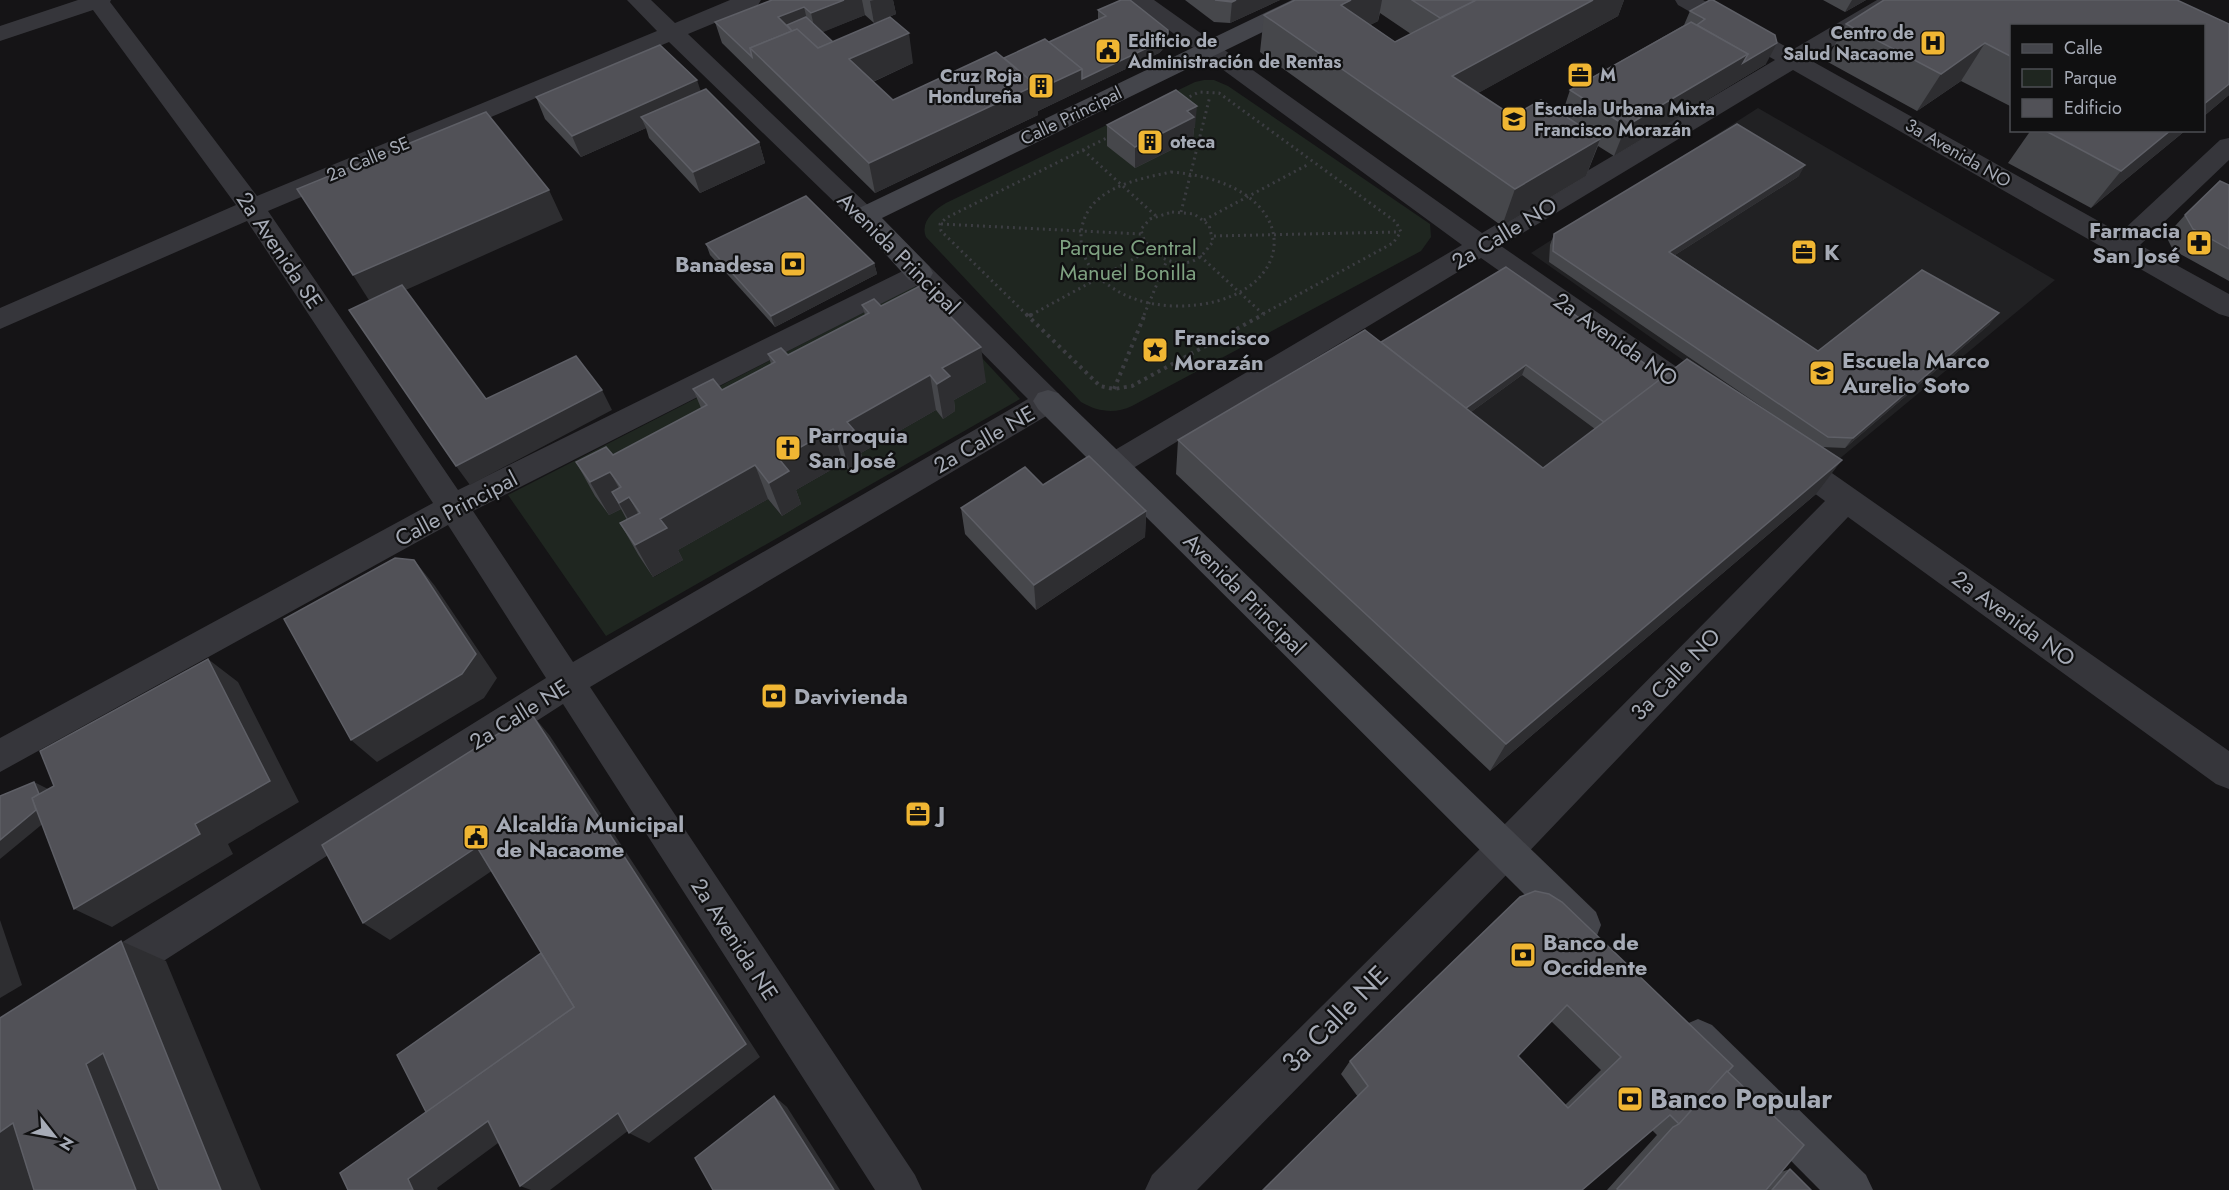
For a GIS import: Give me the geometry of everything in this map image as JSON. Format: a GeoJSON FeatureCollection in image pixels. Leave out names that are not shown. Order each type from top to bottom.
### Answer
{"type":"FeatureCollection","features":[{"type":"Feature","properties":{"kind":"street"},"geometry":{"type":"LineString","coordinates":[[0,34],[98,0]]}},
{"type":"Feature","properties":{"kind":"street","name":"2a Avenida SE"},"geometry":{"type":"LineString","coordinates":[[98,0],[252,208],[453,507]]}},
{"type":"Feature","properties":{"kind":"street","name":"Avenida Principal"},"geometry":{"type":"LineString","coordinates":[[638,0],[864,216],[1048,401],[1606,949]]}},
{"type":"Feature","properties":{"kind":"street","name":"2a Calle SE"},"geometry":{"type":"LineString","coordinates":[[0,319],[252,208],[750,0]]}},
{"type":"Feature","properties":{"kind":"street","name":"2a Avenida NO"},"geometry":{"type":"LineString","coordinates":[[1139,0],[1210,48],[1482,246],[1728,417]]}},
{"type":"Feature","properties":{"kind":"street","name":"Calle Principal"},"geometry":{"type":"LineString","coordinates":[[864,216],[1310,0]]}},
{"type":"Feature","properties":{"kind":"street","name":"3a Avenida NO"},"geometry":{"type":"LineString","coordinates":[[1686,0],[1794,58],[2229,307]]}},
{"type":"Feature","properties":{"kind":"street","name":"2a Calle NO"},"geometry":{"type":"LineString","coordinates":[[1114,465],[1893,0]]}},
{"type":"Feature","properties":{"kind":"street"},"geometry":{"type":"LineString","coordinates":[[2122,247],[2229,146]]}},
{"type":"Feature","properties":{"kind":"street","name":"Calle Principal"},"geometry":{"type":"LineString","coordinates":[[0,756],[453,507],[919,273]]}},
{"type":"Feature","properties":{"kind":"street","name":"2a Calle NE"},"geometry":{"type":"LineString","coordinates":[[80,991],[566,684],[1048,401]]}},
{"type":"Feature","properties":{"kind":"street","name":"2a Avenida NO"},"geometry":{"type":"LineString","coordinates":[[1767,444],[2229,772]]}},
{"type":"Feature","properties":{"kind":"street","name":"3a Calle NO"},"geometry":{"type":"LineString","coordinates":[[1504,849],[1846,499]]}},
{"type":"Feature","properties":{"kind":"street","name":"2a Avenida NE"},"geometry":{"type":"LineString","coordinates":[[453,507],[566,684],[900,1190]]}},
{"type":"Feature","properties":{"kind":"street","name":"3a Calle NE"},"geometry":{"type":"LineString","coordinates":[[1167,1190],[1504,849]]}},
{"type":"Feature","properties":{"kind":"street"},"geometry":{"type":"LineString","coordinates":[[1674,1016],[1851,1190]]}},
{"type":"Feature","properties":{"kind":"path"},"geometry":{"type":"LineString","coordinates":[[1199,92],[1211,92],[1219,93],[1396,222],[1401,232],[1393,243],[1131,386],[1114,389],[1100,386],[941,231],[940,224],[945,218],[1199,92]]}},
{"type":"Feature","properties":{"kind":"path"},"geometry":{"type":"LineString","coordinates":[[1181,212],[1211,92]]}},
{"type":"Feature","properties":{"kind":"path"},"geometry":{"type":"LineString","coordinates":[[1082,150],[1156,216]]}},
{"type":"Feature","properties":{"kind":"path"},"geometry":{"type":"LineString","coordinates":[[1204,220],[1313,162]]}},
{"type":"Feature","properties":{"kind":"path"},"geometry":{"type":"LineString","coordinates":[[1191,173],[1223,181],[1250,196],[1267,215],[1275,234],[1275,250],[1270,262],[1263,274],[1240,293],[1219,302],[1196,306],[1148,304],[1112,290],[1097,279],[1085,265],[1078,249],[1078,232],[1090,205],[1120,183],[1152,174],[1191,173]]}},
{"type":"Feature","properties":{"kind":"path"},"geometry":{"type":"LineString","coordinates":[[1181,212],[1204,220],[1214,236],[1210,247],[1200,256],[1185,261],[1167,260],[1148,250],[1141,234],[1144,226],[1156,216],[1181,212]]}},
{"type":"Feature","properties":{"kind":"path"},"geometry":{"type":"LineString","coordinates":[[940,224],[1141,234]]}},
{"type":"Feature","properties":{"kind":"path"},"geometry":{"type":"LineString","coordinates":[[1214,236],[1401,232]]}},
{"type":"Feature","properties":{"kind":"path"},"geometry":{"type":"LineString","coordinates":[[1029,316],[1148,250]]}},
{"type":"Feature","properties":{"kind":"path"},"geometry":{"type":"LineString","coordinates":[[1200,256],[1263,314]]}},
{"type":"Feature","properties":{"kind":"path"},"geometry":{"type":"LineString","coordinates":[[1114,389],[1167,260]]}},
{"type":"Feature","properties":{"kind":"shaded area","name":"Escuela Marco Aurelio Soto"},"geometry":{"type":"Polygon","coordinates":[[[1758,108],[2055,280],[1832,465],[1531,253],[1758,108]]]}},
{"type":"Feature","properties":{"kind":"shaded area"},"geometry":{"type":"Polygon","coordinates":[[[1502,278],[1668,395],[1528,501],[1357,366],[1502,278]]]}},
{"type":"Feature","properties":{"kind":"green space","name":"Parque Central Manuel Bonilla"},"geometry":{"type":"Polygon","coordinates":[[[1214,80],[1228,86],[1430,224],[1431,237],[1421,251],[1132,406],[1113,411],[1094,408],[1081,402],[926,237],[926,222],[932,213],[946,203],[1195,82],[1214,80]]]}},
{"type":"Feature","properties":{"kind":"green space"},"geometry":{"type":"Polygon","coordinates":[[[915,286],[1020,399],[606,636],[508,495],[915,286]],[[985,382],[628,505],[639,556],[654,577],[683,560],[676,551],[768,499],[782,516],[791,493],[843,463],[850,472],[856,456],[936,410],[944,418],[955,411],[948,403],[985,382]]]}},
{"type":"Feature","properties":{"kind":"building"},"geometry":{"type":"Polygon","coordinates":[[[772,0],[844,0],[811,13],[804,7],[778,17],[792,31],[750,48],[752,57],[715,22],[772,0]]]}},
{"type":"Feature","properties":{"kind":"building","name":"Edificio de Administración de Rentas"},"geometry":{"type":"Polygon","coordinates":[[[1121,0],[1130,0],[1168,30],[1168,34],[1160,42],[1082,79],[1082,69],[1049,42],[1106,16],[1098,10],[1121,0]]]}},
{"type":"Feature","properties":{"kind":"building"},"geometry":{"type":"Polygon","coordinates":[[[1295,0],[1351,0],[1341,5],[1395,42],[1476,0],[1593,0],[1452,76],[1513,116],[1541,100],[1600,139],[1515,189],[1264,15],[1295,0]]]}},
{"type":"Feature","properties":{"kind":"building"},"geometry":{"type":"Polygon","coordinates":[[[1412,0],[1476,0],[1440,18],[1412,0]]]}},
{"type":"Feature","properties":{"kind":"building"},"geometry":{"type":"Polygon","coordinates":[[[1710,0],[1775,35],[1777,43],[1743,63],[1748,54],[1697,25],[1705,19],[1690,11],[1710,0]]]}},
{"type":"Feature","properties":{"kind":"building"},"geometry":{"type":"Polygon","coordinates":[[[1884,0],[2177,0],[2229,24],[2229,84],[2205,103],[2205,24],[2010,24],[2010,56],[1985,43],[1941,74],[1846,24],[1884,0]]]}},
{"type":"Feature","properties":{"kind":"building"},"geometry":{"type":"Polygon","coordinates":[[[806,17],[833,42],[818,48],[797,29],[792,31],[787,25],[806,17]]]}},
{"type":"Feature","properties":{"kind":"building"},"geometry":{"type":"Polygon","coordinates":[[[890,17],[909,33],[849,59],[893,100],[996,52],[1036,85],[869,163],[750,48],[797,29],[818,48],[890,17]]]}},
{"type":"Feature","properties":{"kind":"building"},"geometry":{"type":"Polygon","coordinates":[[[1691,22],[1748,54],[1626,126],[1570,90],[1691,22]]]}},
{"type":"Feature","properties":{"kind":"building"},"geometry":{"type":"Polygon","coordinates":[[[1045,39],[1082,69],[1037,90],[1036,85],[1004,58],[1045,39]]]}},
{"type":"Feature","properties":{"kind":"building"},"geometry":{"type":"Polygon","coordinates":[[[660,45],[697,80],[572,136],[536,97],[660,45]]]}},
{"type":"Feature","properties":{"kind":"building"},"geometry":{"type":"Polygon","coordinates":[[[706,89],[759,142],[693,172],[641,117],[706,89]]]}},
{"type":"Feature","properties":{"kind":"building"},"geometry":{"type":"Polygon","coordinates":[[[1176,90],[1197,106],[1187,111],[1194,117],[1135,147],[1107,125],[1176,90]]]}},
{"type":"Feature","properties":{"kind":"building"},"geometry":{"type":"Polygon","coordinates":[[[486,112],[549,190],[353,275],[297,189],[486,112]]]}},
{"type":"Feature","properties":{"kind":"building"},"geometry":{"type":"Polygon","coordinates":[[[1737,124],[1805,165],[1669,252],[1818,351],[1922,270],[1999,313],[1853,438],[1828,437],[1553,251],[1554,234],[1737,124]]]}},
{"type":"Feature","properties":{"kind":"building"},"geometry":{"type":"Polygon","coordinates":[[[2048,132],[2169,132],[2121,171],[2048,132]]]}},
{"type":"Feature","properties":{"kind":"building"},"geometry":{"type":"Polygon","coordinates":[[[2220,181],[2229,185],[2229,249],[2193,229],[2185,215],[2220,181]]]}},
{"type":"Feature","properties":{"kind":"building","name":"Banadesa"},"geometry":{"type":"Polygon","coordinates":[[[806,196],[874,263],[771,316],[706,244],[806,196]]]}},
{"type":"Feature","properties":{"kind":"building"},"geometry":{"type":"Polygon","coordinates":[[[1506,267],[1664,377],[1604,422],[1526,365],[1466,408],[1381,342],[1506,267]]]}},
{"type":"Feature","properties":{"kind":"building"},"geometry":{"type":"Polygon","coordinates":[[[402,285],[486,399],[576,356],[602,390],[456,466],[349,310],[402,285]]]}},
{"type":"Feature","properties":{"kind":"building"},"geometry":{"type":"Polygon","coordinates":[[[920,286],[981,347],[942,368],[950,376],[937,384],[930,375],[847,422],[854,430],[840,438],[833,429],[779,459],[789,471],[769,483],[755,465],[660,519],[667,528],[635,545],[620,523],[640,513],[629,497],[619,503],[612,492],[621,487],[610,472],[590,482],[576,462],[606,447],[613,455],[707,405],[693,389],[713,379],[722,390],[775,362],[768,354],[781,348],[788,355],[869,313],[862,305],[874,299],[881,306],[920,286]]]}},
{"type":"Feature","properties":{"kind":"building"},"geometry":{"type":"Polygon","coordinates":[[[1365,330],[1543,468],[1687,359],[1842,460],[1506,744],[1178,440],[1365,330]]]}},
{"type":"Feature","properties":{"kind":"building"},"geometry":{"type":"Polygon","coordinates":[[[1089,456],[1146,511],[1034,585],[961,508],[1025,467],[1043,485],[1089,456]]]}},
{"type":"Feature","properties":{"kind":"building"},"geometry":{"type":"Polygon","coordinates":[[[395,558],[414,560],[476,654],[462,674],[351,740],[284,619],[395,558]]]}},
{"type":"Feature","properties":{"kind":"building"},"geometry":{"type":"Polygon","coordinates":[[[208,659],[270,781],[195,824],[200,834],[74,909],[32,798],[54,786],[40,751],[208,659]]]}},
{"type":"Feature","properties":{"kind":"building"},"geometry":{"type":"Polygon","coordinates":[[[531,713],[746,1044],[629,1133],[618,1113],[520,1186],[488,1121],[408,1179],[413,1190],[348,1190],[340,1173],[574,1007],[477,847],[363,923],[322,845],[531,713]]]}},
{"type":"Feature","properties":{"kind":"building"},"geometry":{"type":"Polygon","coordinates":[[[34,782],[39,794],[32,798],[36,810],[0,840],[0,796],[34,782]]]}},
{"type":"Feature","properties":{"kind":"building"},"geometry":{"type":"Polygon","coordinates":[[[1535,891],[1549,894],[1562,902],[1733,1066],[1679,1124],[1670,1115],[1582,1190],[1263,1190],[1368,1086],[1350,1061],[1520,897],[1535,891]],[[1567,1005],[1518,1056],[1568,1108],[1621,1057],[1567,1005]]]}},
{"type":"Feature","properties":{"kind":"building"},"geometry":{"type":"Polygon","coordinates":[[[121,941],[221,1190],[159,1190],[103,1053],[86,1064],[136,1190],[34,1190],[13,1123],[0,1132],[0,1018],[121,941]]]}},
{"type":"Feature","properties":{"kind":"building"},"geometry":{"type":"Polygon","coordinates":[[[541,953],[574,1007],[426,1112],[397,1055],[541,953]]]}},
{"type":"Feature","properties":{"kind":"building"},"geometry":{"type":"Polygon","coordinates":[[[1727,1071],[1804,1145],[1766,1190],[1618,1190],[1673,1127],[1679,1124],[1727,1071]]]}},
{"type":"Feature","properties":{"kind":"building"},"geometry":{"type":"Polygon","coordinates":[[[774,1096],[834,1190],[713,1190],[695,1158],[774,1096]]]}},
{"type":"Feature","properties":{"kind":"building"},"geometry":{"type":"Polygon","coordinates":[[[1790,1169],[1811,1190],[1772,1190],[1790,1169]]]}},
{"type":"Feature","properties":{"kind":"place","name":"Centro de Salud Nacaome"},"geometry":{"type":"Point","coordinates":[1933,43]}},
{"type":"Feature","properties":{"kind":"place","name":"Edificio de Administración de Rentas"},"geometry":{"type":"Point","coordinates":[1108,51]}},
{"type":"Feature","properties":{"kind":"place","name":"M"},"geometry":{"type":"Point","coordinates":[1580,75]}},
{"type":"Feature","properties":{"kind":"place","name":"Cruz Roja Hondureña"},"geometry":{"type":"Point","coordinates":[1041,86]}},
{"type":"Feature","properties":{"kind":"place","name":"Escuela Urbana Mixta Francisco Morazán"},"geometry":{"type":"Point","coordinates":[1514,119]}},
{"type":"Feature","properties":{"kind":"place","name":"oteca"},"geometry":{"type":"Point","coordinates":[1150,142]}},
{"type":"Feature","properties":{"kind":"place","name":"Farmacia San José"},"geometry":{"type":"Point","coordinates":[2199,243]}},
{"type":"Feature","properties":{"kind":"place","name":"K"},"geometry":{"type":"Point","coordinates":[1804,252]}},
{"type":"Feature","properties":{"kind":"place","name":"Banadesa"},"geometry":{"type":"Point","coordinates":[793,264]}},
{"type":"Feature","properties":{"kind":"place","name":"Francisco Morazán"},"geometry":{"type":"Point","coordinates":[1155,350]}},
{"type":"Feature","properties":{"kind":"place","name":"Escuela Marco Aurelio Soto"},"geometry":{"type":"Point","coordinates":[1822,373]}},
{"type":"Feature","properties":{"kind":"place","name":"Parroquia San José"},"geometry":{"type":"Point","coordinates":[788,448]}},
{"type":"Feature","properties":{"kind":"place","name":"Davivienda"},"geometry":{"type":"Point","coordinates":[774,696]}},
{"type":"Feature","properties":{"kind":"place","name":"J"},"geometry":{"type":"Point","coordinates":[918,814]}},
{"type":"Feature","properties":{"kind":"place","name":"Alcaldía Municipal de Nacaome"},"geometry":{"type":"Point","coordinates":[476,837]}},
{"type":"Feature","properties":{"kind":"place","name":"Banco de Occidente"},"geometry":{"type":"Point","coordinates":[1523,955]}},
{"type":"Feature","properties":{"kind":"place","name":"Banco Popular"},"geometry":{"type":"Point","coordinates":[1630,1099]}}]}
